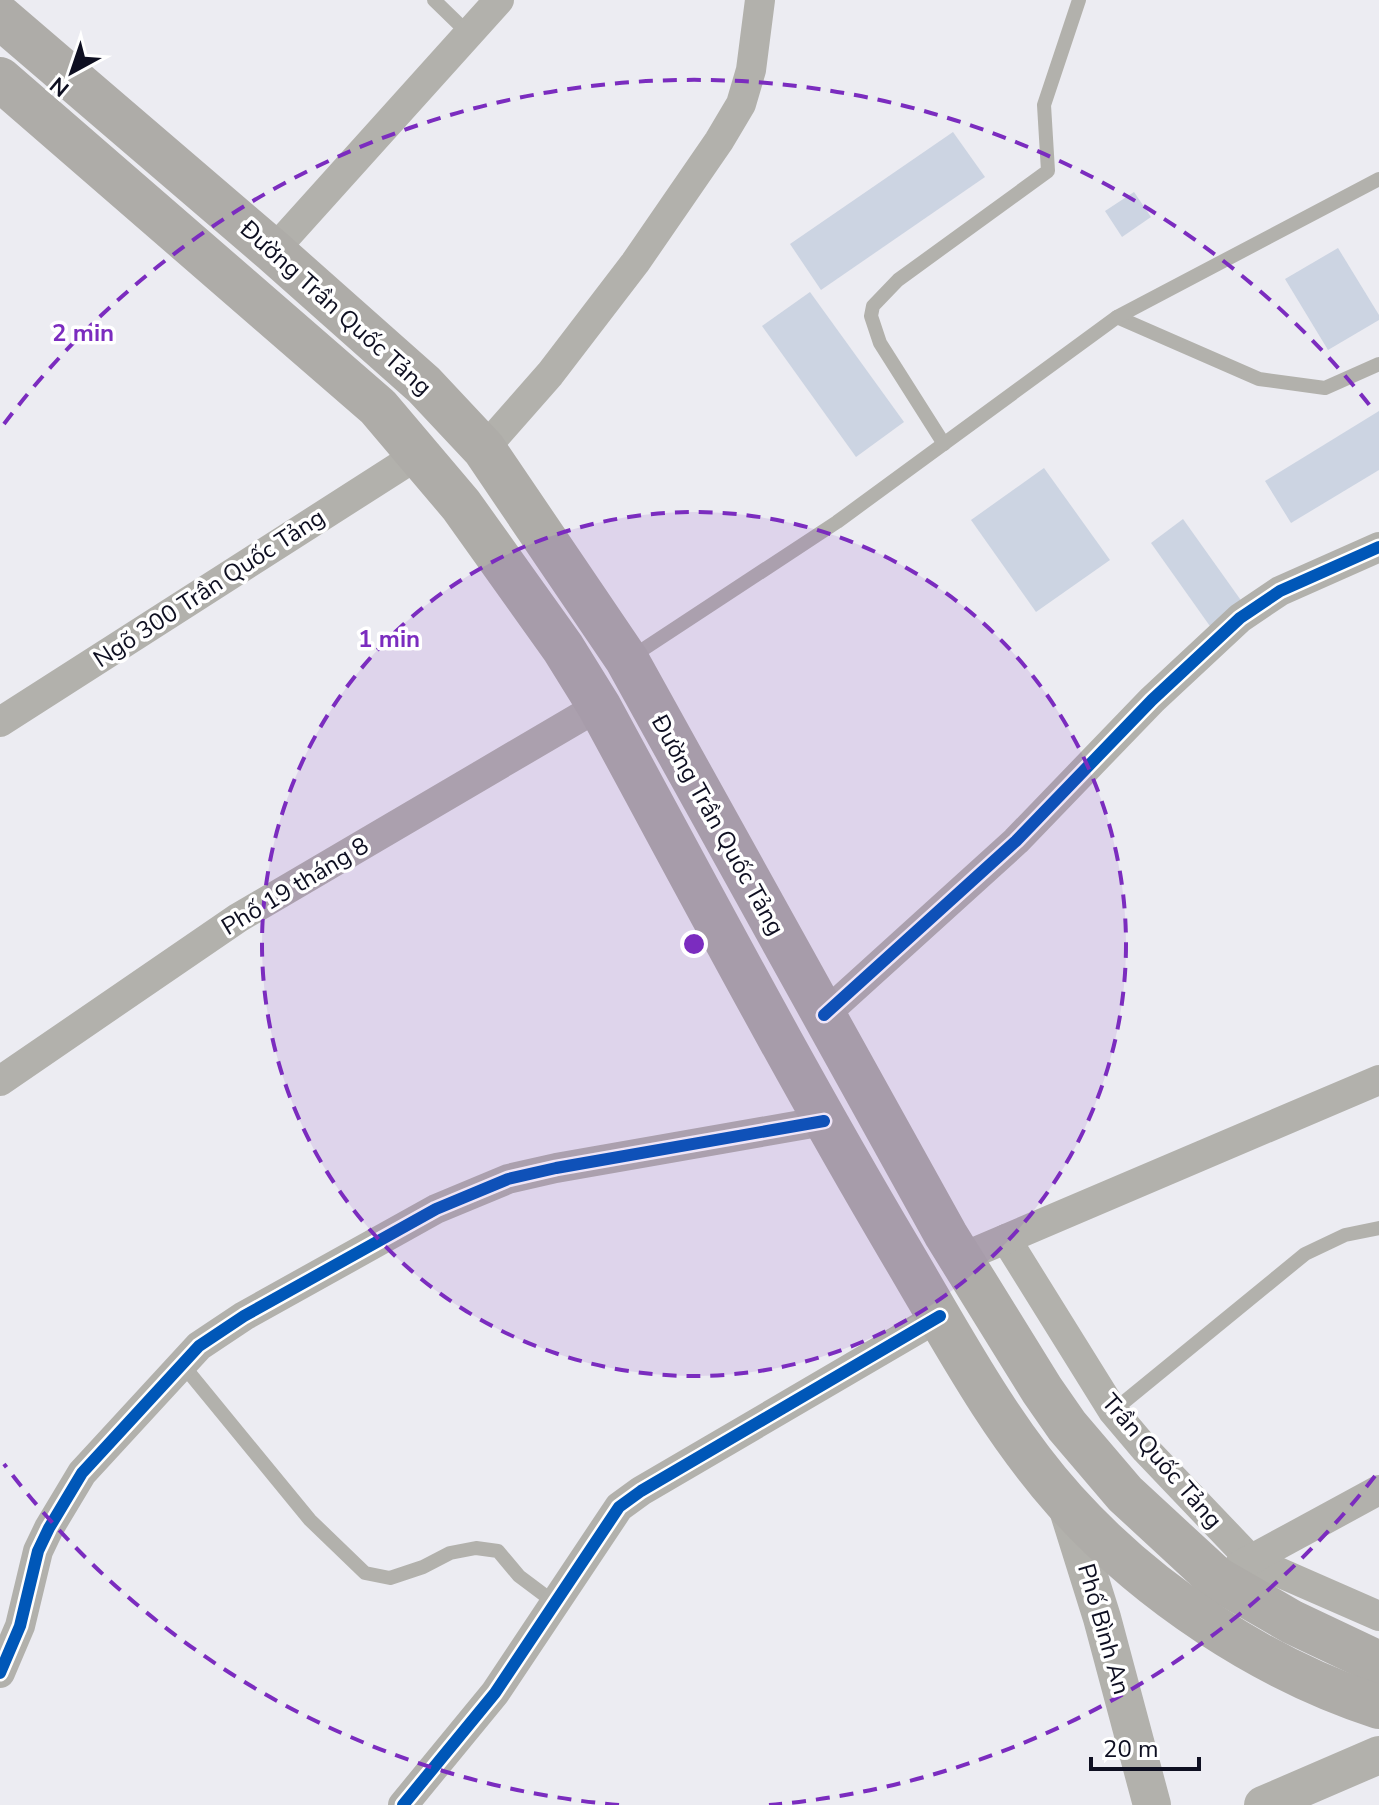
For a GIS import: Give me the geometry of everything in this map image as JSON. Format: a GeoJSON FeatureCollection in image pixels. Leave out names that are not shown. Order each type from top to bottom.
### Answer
{"type":"FeatureCollection","features":[{"type":"Feature","properties":{"kind":"highway","name":"Đường Trần Quốc Tảng"},"geometry":{"type":"LineString","coordinates":[[0,17],[424,385],[484,449],[627,660],[961,1258],[1067,1426],[1125,1494],[1219,1582],[1292,1622],[1379,1663]]}},
{"type":"Feature","properties":{"kind":"highway","name":"Đường Trần Quốc Tảng"},"geometry":{"type":"LineString","coordinates":[[0,79],[378,407],[461,505],[563,648],[599,706],[824,1121],[993,1408],[1065,1500],[1131,1566],[1219,1582],[1268,1661],[1379,1707]]}},
{"type":"Feature","properties":{"kind":"street"},"geometry":{"type":"LineString","coordinates":[[273,251],[499,0]]}},
{"type":"Feature","properties":{"kind":"street"},"geometry":{"type":"LineString","coordinates":[[484,449],[550,374],[635,263],[719,141],[741,104],[748,82],[758,36],[760,0]]}},
{"type":"Feature","properties":{"kind":"street","name":"Ngõ 300 Trần Quốc Tảng"},"geometry":{"type":"LineString","coordinates":[[0,722],[419,454]]}},
{"type":"Feature","properties":{"kind":"street"},"geometry":{"type":"LineString","coordinates":[[824,1015],[1016,841],[1152,700],[1240,618],[1280,591],[1379,547]]}},
{"type":"Feature","properties":{"kind":"street","name":"Phố 19 tháng 8"},"geometry":{"type":"LineString","coordinates":[[0,1081],[238,918],[599,706]]}},
{"type":"Feature","properties":{"kind":"street"},"geometry":{"type":"LineString","coordinates":[[961,1258],[1379,1080]]}},
{"type":"Feature","properties":{"kind":"street"},"geometry":{"type":"LineString","coordinates":[[0,1673],[20,1626],[38,1551],[82,1473],[199,1346],[288,1289],[436,1209],[508,1179],[824,1121]]}},
{"type":"Feature","properties":{"kind":"street","name":"Trần Quốc Tảng"},"geometry":{"type":"LineString","coordinates":[[1006,1239],[1113,1411],[1146,1450],[1219,1582],[1379,1616]]}},
{"type":"Feature","properties":{"kind":"street"},"geometry":{"type":"LineString","coordinates":[[403,1805],[495,1693],[619,1507],[641,1491],[940,1316]]}},
{"type":"Feature","properties":{"kind":"street"},"geometry":{"type":"LineString","coordinates":[[1219,1582],[1379,1490]]}},
{"type":"Feature","properties":{"kind":"street","name":"Phố Bình An"},"geometry":{"type":"LineString","coordinates":[[1065,1500],[1102,1618],[1152,1805]]}},
{"type":"Feature","properties":{"kind":"street"},"geometry":{"type":"LineString","coordinates":[[1263,1805],[1379,1755]]}},
{"type":"Feature","properties":{"kind":"lane"},"geometry":{"type":"LineString","coordinates":[[434,0],[469,34]]}},
{"type":"Feature","properties":{"kind":"lane"},"geometry":{"type":"LineString","coordinates":[[944,444],[880,343],[871,316],[873,306],[898,280],[1048,171],[1044,105],[1079,0]]}},
{"type":"Feature","properties":{"kind":"lane"},"geometry":{"type":"LineString","coordinates":[[627,660],[837,522],[1117,317],[1379,179]]}},
{"type":"Feature","properties":{"kind":"lane"},"geometry":{"type":"LineString","coordinates":[[1117,317],[1259,379],[1325,388],[1379,364]]}},
{"type":"Feature","properties":{"kind":"lane"},"geometry":{"type":"LineString","coordinates":[[1113,1411],[1305,1254],[1345,1235],[1379,1228]]}},
{"type":"Feature","properties":{"kind":"lane"},"geometry":{"type":"LineString","coordinates":[[182,1364],[310,1520],[365,1573],[390,1578],[423,1567],[450,1553],[476,1548],[498,1551],[519,1576],[555,1603]]}},
{"type":"Feature","properties":{"kind":"building"},"geometry":{"type":"Polygon","coordinates":[[[953,132],[985,177],[821,290],[790,244],[953,132]]]}},
{"type":"Feature","properties":{"kind":"building"},"geometry":{"type":"Polygon","coordinates":[[[1134,192],[1151,217],[1122,237],[1105,211],[1134,192]]]}},
{"type":"Feature","properties":{"kind":"building"},"geometry":{"type":"Polygon","coordinates":[[[1338,248],[1379,315],[1379,320],[1328,350],[1285,279],[1338,248]]]}},
{"type":"Feature","properties":{"kind":"building"},"geometry":{"type":"Polygon","coordinates":[[[810,292],[904,422],[856,457],[762,326],[810,292]]]}},
{"type":"Feature","properties":{"kind":"building"},"geometry":{"type":"Polygon","coordinates":[[[1379,411],[1379,470],[1291,523],[1265,481],[1379,411]]]}},
{"type":"Feature","properties":{"kind":"building"},"geometry":{"type":"Polygon","coordinates":[[[1044,468],[1110,560],[1036,612],[971,520],[1044,468]]]}},
{"type":"Feature","properties":{"kind":"building"},"geometry":{"type":"Polygon","coordinates":[[[1183,519],[1245,606],[1212,629],[1151,543],[1183,519]]]}},
{"type":"Feature","properties":{"kind":"cycle path"},"geometry":{"type":"LineString","coordinates":[[824,1015],[1016,841],[1152,700],[1240,618],[1280,591],[1379,547]]}},
{"type":"Feature","properties":{"kind":"cycle path"},"geometry":{"type":"LineString","coordinates":[[0,1673],[20,1626],[38,1551],[82,1473],[199,1346],[244,1316],[436,1209],[508,1179],[824,1121]]}},
{"type":"Feature","properties":{"kind":"cycle path"},"geometry":{"type":"LineString","coordinates":[[403,1805],[495,1693],[619,1507],[641,1491],[940,1316]]}}]}
